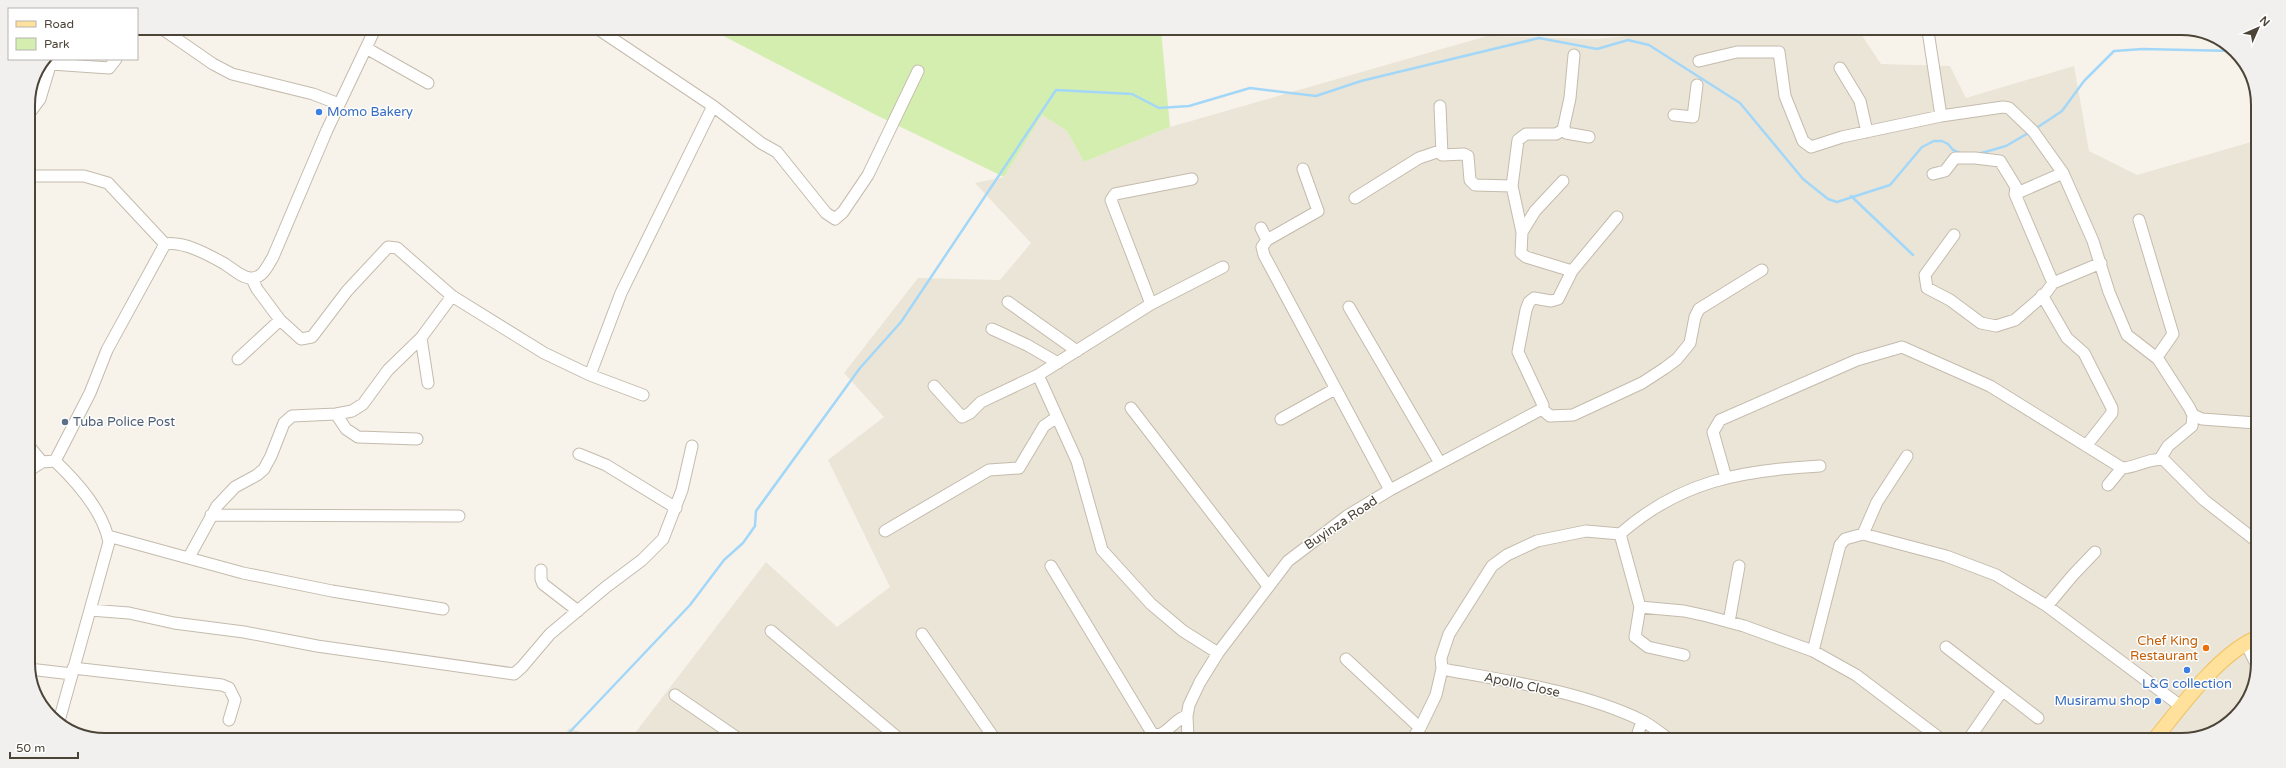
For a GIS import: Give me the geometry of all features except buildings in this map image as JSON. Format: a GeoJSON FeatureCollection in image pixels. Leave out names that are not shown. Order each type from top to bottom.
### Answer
{"type":"FeatureCollection","features":[{"type":"Feature","properties":{"kind":"main road"},"geometry":{"type":"LineString","coordinates":[[2162,733],[2173,718],[2213,671],[2250,641]]}},
{"type":"Feature","properties":{"kind":"street"},"geometry":{"type":"LineString","coordinates":[[171,35],[213,64],[232,74],[313,94],[340,104]]}},
{"type":"Feature","properties":{"kind":"street"},"geometry":{"type":"LineString","coordinates":[[35,176],[84,176],[104,181],[115,189],[165,244],[183,245],[225,264],[243,276],[252,278],[261,275],[273,257],[372,35]]}},
{"type":"Feature","properties":{"kind":"street"},"geometry":{"type":"LineString","coordinates":[[607,35],[713,106],[761,144],[777,152],[826,213],[835,219],[844,212],[868,175],[918,71]]}},
{"type":"Feature","properties":{"kind":"street"},"geometry":{"type":"LineString","coordinates":[[1928,35],[1941,116]]}},
{"type":"Feature","properties":{"kind":"street"},"geometry":{"type":"LineString","coordinates":[[366,48],[428,83]]}},
{"type":"Feature","properties":{"kind":"street"},"geometry":{"type":"LineString","coordinates":[[1699,61],[1737,52],[1779,52],[1784,96],[1806,144],[1811,147],[1867,132],[1941,116],[2006,107],[2036,135],[2063,174],[2101,263],[2109,292],[2127,334],[2157,357],[2193,415],[2202,419],[2251,423]]}},
{"type":"Feature","properties":{"kind":"street"},"geometry":{"type":"LineString","coordinates":[[1572,271],[1523,254],[1520,250],[1522,232],[1512,186],[1516,148],[1520,137],[1528,133],[1559,133],[1564,127],[1570,98],[1574,56]]}},
{"type":"Feature","properties":{"kind":"street"},"geometry":{"type":"LineString","coordinates":[[35,106],[40,99],[52,62],[109,68],[115,60]]}},
{"type":"Feature","properties":{"kind":"street"},"geometry":{"type":"LineString","coordinates":[[1840,68],[1858,97],[1867,132]]}},
{"type":"Feature","properties":{"kind":"street"},"geometry":{"type":"LineString","coordinates":[[1674,115],[1693,116],[1697,85]]}},
{"type":"Feature","properties":{"kind":"street"},"geometry":{"type":"LineString","coordinates":[[590,375],[621,294],[713,106]]}},
{"type":"Feature","properties":{"kind":"street"},"geometry":{"type":"LineString","coordinates":[[1440,106],[1440,151],[1444,156],[1464,154],[1468,156],[1470,180],[1472,184],[1512,186]]}},
{"type":"Feature","properties":{"kind":"street"},"geometry":{"type":"LineString","coordinates":[[1564,127],[1566,133],[1589,137]]}},
{"type":"Feature","properties":{"kind":"street"},"geometry":{"type":"LineString","coordinates":[[1356,198],[1419,158],[1440,151]]}},
{"type":"Feature","properties":{"kind":"street"},"geometry":{"type":"LineString","coordinates":[[1933,174],[1945,171],[1955,158],[1996,160],[2006,168],[2016,187],[2015,194],[2053,284]]}},
{"type":"Feature","properties":{"kind":"street"},"geometry":{"type":"LineString","coordinates":[[1303,169],[1318,211],[1267,240],[1262,247],[1266,261],[1390,490]]}},
{"type":"Feature","properties":{"kind":"street"},"geometry":{"type":"LineString","coordinates":[[2015,194],[2063,174]]}},
{"type":"Feature","properties":{"kind":"street"},"geometry":{"type":"LineString","coordinates":[[1151,304],[1111,200],[1115,194],[1192,179]]}},
{"type":"Feature","properties":{"kind":"street"},"geometry":{"type":"LineString","coordinates":[[1522,232],[1535,211],[1563,181]]}},
{"type":"Feature","properties":{"kind":"street"},"geometry":{"type":"LineString","coordinates":[[1617,217],[1572,271],[1558,299],[1551,301],[1534,298],[1529,302],[1526,310],[1519,348],[1520,356],[1544,405],[1542,409],[1550,416],[1573,415],[1642,383],[1665,368],[1684,352],[1692,337],[1697,312],[1703,305],[1762,270]]}},
{"type":"Feature","properties":{"kind":"street"},"geometry":{"type":"LineString","coordinates":[[2139,220],[2173,334],[2157,357]]}},
{"type":"Feature","properties":{"kind":"street"},"geometry":{"type":"LineString","coordinates":[[1261,228],[1267,240]]}},
{"type":"Feature","properties":{"kind":"street"},"geometry":{"type":"LineString","coordinates":[[1954,235],[1926,275],[1927,288],[1989,326],[2006,325],[2015,320],[2053,284],[2101,263]]}},
{"type":"Feature","properties":{"kind":"street"},"geometry":{"type":"LineString","coordinates":[[55,461],[90,393],[107,350],[165,244]]}},
{"type":"Feature","properties":{"kind":"street"},"geometry":{"type":"LineString","coordinates":[[252,278],[257,289],[280,320],[301,339],[312,337],[347,290],[388,247],[397,248],[452,296],[544,353],[590,375],[643,395]]}},
{"type":"Feature","properties":{"kind":"street"},"geometry":{"type":"LineString","coordinates":[[934,386],[962,417],[970,413],[980,402],[1048,370],[1151,304],[1223,267]]}},
{"type":"Feature","properties":{"kind":"street"},"geometry":{"type":"LineString","coordinates":[[2042,295],[2067,338],[2084,353],[2112,408],[2112,413],[2086,446]]}},
{"type":"Feature","properties":{"kind":"street"},"geometry":{"type":"LineString","coordinates":[[189,557],[211,515],[235,487],[257,475],[264,468],[274,450],[281,427],[287,419],[292,416],[306,414],[336,414],[352,411],[363,404],[388,370],[421,338],[452,296]]}},
{"type":"Feature","properties":{"kind":"street"},"geometry":{"type":"LineString","coordinates":[[1008,302],[1077,351]]}},
{"type":"Feature","properties":{"kind":"street"},"geometry":{"type":"LineString","coordinates":[[1349,307],[1440,463]]}},
{"type":"Feature","properties":{"kind":"street"},"geometry":{"type":"LineString","coordinates":[[238,360],[280,320]]}},
{"type":"Feature","properties":{"kind":"street"},"geometry":{"type":"LineString","coordinates":[[992,329],[1027,344],[1058,363]]}},
{"type":"Feature","properties":{"kind":"street"},"geometry":{"type":"LineString","coordinates":[[421,338],[428,383]]}},
{"type":"Feature","properties":{"kind":"street"},"geometry":{"type":"LineString","coordinates":[[1726,478],[1713,432],[1720,420],[1856,360],[1902,347],[1990,386],[2122,468]]}},
{"type":"Feature","properties":{"kind":"street"},"geometry":{"type":"LineString","coordinates":[[1045,355],[1048,370]]}},
{"type":"Feature","properties":{"kind":"street"},"geometry":{"type":"LineString","coordinates":[[1038,375],[1080,469],[1098,543],[1102,550],[1151,604],[1183,631],[1218,653]]}},
{"type":"Feature","properties":{"kind":"street"},"geometry":{"type":"LineString","coordinates":[[1281,419],[1335,389]]}},
{"type":"Feature","properties":{"kind":"street"},"geometry":{"type":"LineString","coordinates":[[1130,408],[1268,586]]}},
{"type":"Feature","properties":{"kind":"street","name":"Buyinza Road"},"geometry":{"type":"LineString","coordinates":[[1188,733],[1187,716],[1189,705],[1200,682],[1218,653],[1268,586],[1296,554],[1347,516],[1390,490],[1542,409]]}},
{"type":"Feature","properties":{"kind":"street"},"geometry":{"type":"LineString","coordinates":[[336,414],[346,429],[358,437],[417,439]]}},
{"type":"Feature","properties":{"kind":"street"},"geometry":{"type":"LineString","coordinates":[[2160,459],[2168,446],[2192,426],[2193,415]]}},
{"type":"Feature","properties":{"kind":"street"},"geometry":{"type":"LineString","coordinates":[[885,531],[989,470],[1019,468],[1044,426],[1057,417]]}},
{"type":"Feature","properties":{"kind":"street"},"geometry":{"type":"LineString","coordinates":[[90,610],[129,613],[174,623],[244,632],[317,646],[514,674],[522,667],[550,634],[653,551],[663,539],[676,508],[692,446]]}},
{"type":"Feature","properties":{"kind":"street"},"geometry":{"type":"LineString","coordinates":[[35,454],[42,462]]}},
{"type":"Feature","properties":{"kind":"street"},"geometry":{"type":"LineString","coordinates":[[578,454],[606,464],[676,508]]}},
{"type":"Feature","properties":{"kind":"street"},"geometry":{"type":"LineString","coordinates":[[1863,534],[1875,506],[1907,456]]}},
{"type":"Feature","properties":{"kind":"street"},"geometry":{"type":"LineString","coordinates":[[2108,485],[2122,468],[2160,459],[2167,462],[2204,500],[2251,537]]}},
{"type":"Feature","properties":{"kind":"street"},"geometry":{"type":"LineString","coordinates":[[35,466],[42,462],[55,461]]}},
{"type":"Feature","properties":{"kind":"street"},"geometry":{"type":"LineString","coordinates":[[55,461],[84,493],[100,515],[108,536],[107,551],[60,717]]}},
{"type":"Feature","properties":{"kind":"street"},"geometry":{"type":"LineString","coordinates":[[1416,733],[1420,728],[1436,695],[1442,669],[1441,658],[1449,634],[1487,570],[1498,561],[1537,542],[1571,534],[1595,531],[1620,534],[1643,514],[1668,498],[1726,478],[1765,469],[1820,466]]}},
{"type":"Feature","properties":{"kind":"street"},"geometry":{"type":"LineString","coordinates":[[211,515],[459,516]]}},
{"type":"Feature","properties":{"kind":"street"},"geometry":{"type":"LineString","coordinates":[[1620,534],[1640,607],[1635,637],[1648,647],[1684,655]]}},
{"type":"Feature","properties":{"kind":"street"},"geometry":{"type":"LineString","coordinates":[[1813,651],[1840,545],[1846,539],[1863,534],[1946,556],[1996,575],[2047,606],[2182,707]]}},
{"type":"Feature","properties":{"kind":"street"},"geometry":{"type":"LineString","coordinates":[[108,536],[243,573],[332,592],[443,609]]}},
{"type":"Feature","properties":{"kind":"street"},"geometry":{"type":"LineString","coordinates":[[2047,606],[2095,552]]}},
{"type":"Feature","properties":{"kind":"street"},"geometry":{"type":"LineString","coordinates":[[1051,566],[1152,733]]}},
{"type":"Feature","properties":{"kind":"street"},"geometry":{"type":"LineString","coordinates":[[1729,622],[1739,566]]}},
{"type":"Feature","properties":{"kind":"street"},"geometry":{"type":"LineString","coordinates":[[541,570],[541,579],[543,584],[578,611]]}},
{"type":"Feature","properties":{"kind":"street"},"geometry":{"type":"LineString","coordinates":[[1640,607],[1684,611],[1729,622],[1813,651],[1856,675],[1933,733]]}},
{"type":"Feature","properties":{"kind":"street"},"geometry":{"type":"LineString","coordinates":[[770,631],[892,733]]}},
{"type":"Feature","properties":{"kind":"street"},"geometry":{"type":"LineString","coordinates":[[922,634],[991,733]]}},
{"type":"Feature","properties":{"kind":"street"},"geometry":{"type":"LineString","coordinates":[[1946,647],[2038,718]]}},
{"type":"Feature","properties":{"kind":"street"},"geometry":{"type":"LineString","coordinates":[[1346,659],[1420,728]]}},
{"type":"Feature","properties":{"kind":"street","name":"Apollo Close"},"geometry":{"type":"LineString","coordinates":[[1442,669],[1552,691],[1602,704],[1642,721],[1660,733]]}},
{"type":"Feature","properties":{"kind":"street"},"geometry":{"type":"LineString","coordinates":[[35,670],[72,671],[222,685],[228,688],[235,700],[229,720]]}},
{"type":"Feature","properties":{"kind":"street"},"geometry":{"type":"LineString","coordinates":[[1973,733],[2002,691]]}},
{"type":"Feature","properties":{"kind":"street"},"geometry":{"type":"LineString","coordinates":[[675,695],[730,733]]}},
{"type":"Feature","properties":{"kind":"street"},"geometry":{"type":"LineString","coordinates":[[1163,733],[1177,719],[1187,716]]}},
{"type":"Feature","properties":{"kind":"street"},"geometry":{"type":"LineString","coordinates":[[1638,733],[1642,721]]}},
{"type":"Feature","properties":{"kind":"shaded area"},"geometry":{"type":"Polygon","coordinates":[[[1639,35],[1862,35],[1881,64],[1950,66],[1966,98],[2074,66],[2089,151],[2137,175],[2251,142],[2251,663],[2249,681],[2246,690],[2231,713],[2216,724],[2204,729],[2181,733],[635,733],[766,562],[837,627],[890,587],[828,460],[884,417],[844,373],[918,278],[1000,280],[1031,243],[975,183],[1004,177],[1042,115],[1067,131],[1084,162],[1170,127],[1487,36],[1596,39],[1639,35]]]}},
{"type":"Feature","properties":{"kind":"shaded area"},"geometry":{"type":"Polygon","coordinates":[[[569,728],[583,733],[566,733],[569,728]]]}},
{"type":"Feature","properties":{"kind":"green space"},"geometry":{"type":"Polygon","coordinates":[[[722,35],[1161,35],[1170,127],[1084,162],[1067,131],[1042,115],[1004,177],[874,114],[722,35]]]}},
{"type":"Feature","properties":{"kind":"waterway"},"geometry":{"type":"LineString","coordinates":[[569,733],[690,605],[724,560],[743,543],[755,526],[756,511],[860,368],[901,322],[1056,90],[1132,94],[1159,108],[1189,106],[1250,88],[1316,96],[1361,81],[1539,38],[1597,49],[1628,40],[1649,45],[1740,103],[1803,179],[1828,199],[1837,202],[1890,185],[1922,147],[1934,141],[1942,141],[1948,144],[1953,150],[1962,154]]}},
{"type":"Feature","properties":{"kind":"waterway"},"geometry":{"type":"LineString","coordinates":[[2035,129],[2062,111],[2084,81],[2114,51],[2143,49],[2225,51]]}},
{"type":"Feature","properties":{"kind":"waterway"},"geometry":{"type":"LineString","coordinates":[[1978,154],[2006,146],[2030,132]]}},
{"type":"Feature","properties":{"kind":"waterway"},"geometry":{"type":"LineString","coordinates":[[1851,196],[1913,255]]}},
{"type":"Feature","properties":{"kind":"place","name":"Momo Bakery"},"geometry":{"type":"Point","coordinates":[319,112]}},
{"type":"Feature","properties":{"kind":"place","name":"Tuba Police Post"},"geometry":{"type":"Point","coordinates":[65,422]}},
{"type":"Feature","properties":{"kind":"place","name":"Chef King Restaurant"},"geometry":{"type":"Point","coordinates":[2206,648]}},
{"type":"Feature","properties":{"kind":"place","name":"L&G collection"},"geometry":{"type":"Point","coordinates":[2187,670]}},
{"type":"Feature","properties":{"kind":"place","name":"Musiramu shop"},"geometry":{"type":"Point","coordinates":[2158,701]}}]}
